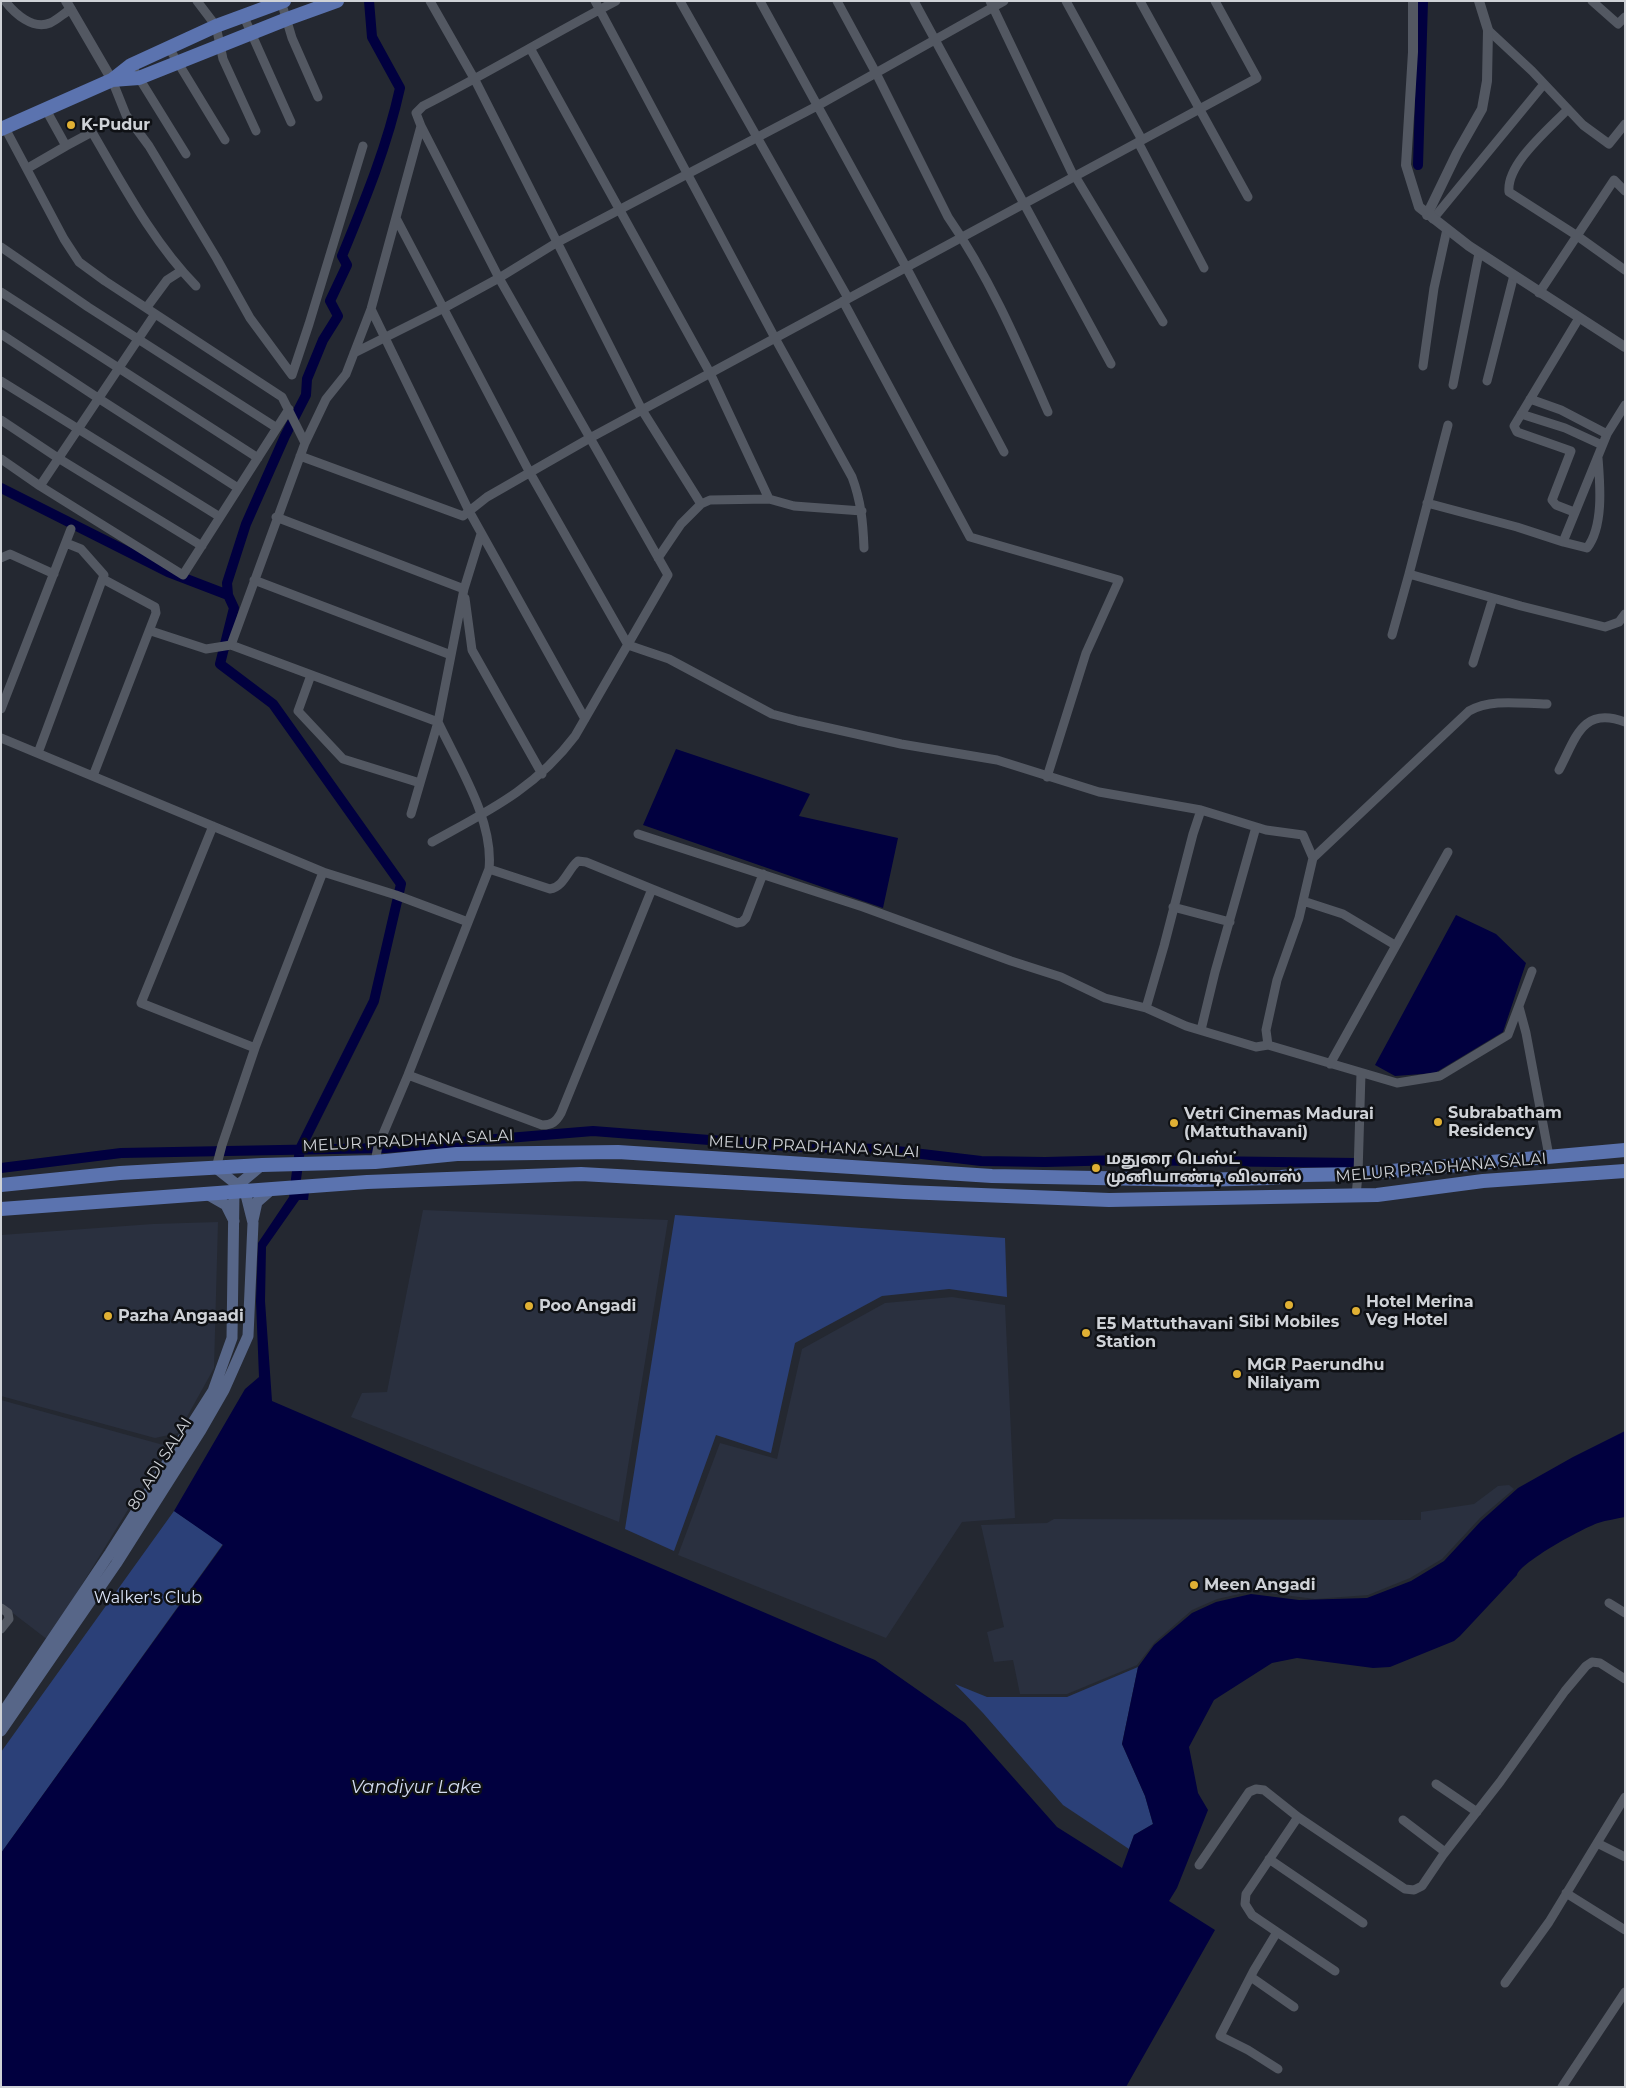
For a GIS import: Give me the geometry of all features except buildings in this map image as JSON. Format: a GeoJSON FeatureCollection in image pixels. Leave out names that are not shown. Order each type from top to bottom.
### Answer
{"type":"FeatureCollection","features":[{"type":"Feature","properties":{"kind":"main road"},"geometry":{"type":"LineString","coordinates":[[112,80],[139,78],[337,1]]}},
{"type":"Feature","properties":{"kind":"main road"},"geometry":{"type":"LineString","coordinates":[[3,128],[112,80],[132,65],[216,26],[282,2]]}},
{"type":"Feature","properties":{"kind":"main road","name":"MELUR PRADHANA SALAI"},"geometry":{"type":"LineString","coordinates":[[1,1185],[217,1164],[287,1165],[375,1162],[457,1154],[618,1152],[992,1176],[1199,1180],[1271,1178],[1303,1174],[1358,1174],[1625,1150]]}},
{"type":"Feature","properties":{"kind":"main road"},"geometry":{"type":"LineString","coordinates":[[217,1164],[239,1189],[262,1165]]}},
{"type":"Feature","properties":{"kind":"main road","name":"MELUR PRADHANA SALAI"},"geometry":{"type":"LineString","coordinates":[[1,1209],[239,1189],[582,1174],[904,1192],[1094,1200],[1377,1195],[1483,1181],[1625,1171]]}},
{"type":"Feature","properties":{"kind":"main road","name":"80 ADI SALAI"},"geometry":{"type":"LineString","coordinates":[[1,1715],[110,1553],[213,1391],[232,1338],[235,1222],[239,1189]]}},
{"type":"Feature","properties":{"kind":"main road","name":"80 ADI SALAI"},"geometry":{"type":"LineString","coordinates":[[1,1731],[116,1564],[224,1390],[248,1336],[252,1223],[239,1189]]}},
{"type":"Feature","properties":{"kind":"main road"},"geometry":{"type":"LineString","coordinates":[[252,1223],[257,1202],[272,1189]]}},
{"type":"Feature","properties":{"kind":"main road"},"geometry":{"type":"LineString","coordinates":[[205,1193],[226,1205],[235,1222]]}},
{"type":"Feature","properties":{"kind":"street"},"geometry":{"type":"LineString","coordinates":[[5,1],[12,10],[33,24],[50,23],[68,5],[112,80],[126,115],[149,146],[250,318],[292,375],[363,146]]}},
{"type":"Feature","properties":{"kind":"street"},"geometry":{"type":"LineString","coordinates":[[197,1],[216,26],[223,59],[256,131]]}},
{"type":"Feature","properties":{"kind":"street"},"geometry":{"type":"LineString","coordinates":[[430,1],[475,80],[642,410],[701,504]]}},
{"type":"Feature","properties":{"kind":"street"},"geometry":{"type":"LineString","coordinates":[[595,1],[775,338],[852,477],[860,499],[864,548]]}},
{"type":"Feature","properties":{"kind":"street"},"geometry":{"type":"LineString","coordinates":[[432,842],[510,797],[542,774],[559,757],[585,719],[668,575],[499,278],[416,113],[423,106],[475,80],[616,1]]}},
{"type":"Feature","properties":{"kind":"street"},"geometry":{"type":"LineString","coordinates":[[680,1],[757,136],[970,537],[1119,580],[1086,652],[1047,776]]}},
{"type":"Feature","properties":{"kind":"street"},"geometry":{"type":"LineString","coordinates":[[760,1],[906,267],[1004,452]]}},
{"type":"Feature","properties":{"kind":"street"},"geometry":{"type":"LineString","coordinates":[[837,1],[876,73],[948,216],[986,280],[1048,412]]}},
{"type":"Feature","properties":{"kind":"street"},"geometry":{"type":"LineString","coordinates":[[914,1],[1111,364]]}},
{"type":"Feature","properties":{"kind":"street"},"geometry":{"type":"LineString","coordinates":[[354,353],[444,308],[499,278],[556,243],[686,173],[817,106],[935,40],[991,4],[1004,1]]}},
{"type":"Feature","properties":{"kind":"street"},"geometry":{"type":"LineString","coordinates":[[1066,1],[1204,268]]}},
{"type":"Feature","properties":{"kind":"street"},"geometry":{"type":"LineString","coordinates":[[1140,1],[1248,197]]}},
{"type":"Feature","properties":{"kind":"street"},"geometry":{"type":"LineString","coordinates":[[300,456],[463,516],[487,497],[590,438],[1257,78],[1215,1]]}},
{"type":"Feature","properties":{"kind":"street"},"geometry":{"type":"LineString","coordinates":[[1413,1],[1413,52],[1406,165],[1419,207],[1479,253],[1625,347]]}},
{"type":"Feature","properties":{"kind":"street"},"geometry":{"type":"LineString","coordinates":[[1430,217],[1456,153],[1482,109],[1487,81],[1488,30],[1479,1]]}},
{"type":"Feature","properties":{"kind":"street"},"geometry":{"type":"LineString","coordinates":[[1592,1],[1621,27],[1625,17]]}},
{"type":"Feature","properties":{"kind":"street"},"geometry":{"type":"LineString","coordinates":[[282,2],[292,38],[318,97]]}},
{"type":"Feature","properties":{"kind":"street"},"geometry":{"type":"LineString","coordinates":[[991,4],[1074,176],[1163,322]]}},
{"type":"Feature","properties":{"kind":"street"},"geometry":{"type":"LineString","coordinates":[[244,17],[291,122]]}},
{"type":"Feature","properties":{"kind":"street"},"geometry":{"type":"LineString","coordinates":[[1488,30],[1583,125],[1609,144],[1625,124]]}},
{"type":"Feature","properties":{"kind":"street"},"geometry":{"type":"LineString","coordinates":[[169,48],[225,140]]}},
{"type":"Feature","properties":{"kind":"street"},"geometry":{"type":"LineString","coordinates":[[530,48],[710,373],[769,499]]}},
{"type":"Feature","properties":{"kind":"street"},"geometry":{"type":"LineString","coordinates":[[132,65],[186,154]]}},
{"type":"Feature","properties":{"kind":"street"},"geometry":{"type":"LineString","coordinates":[[1430,217],[1544,84]]}},
{"type":"Feature","properties":{"kind":"street"},"geometry":{"type":"LineString","coordinates":[[45,108],[66,146]]}},
{"type":"Feature","properties":{"kind":"street"},"geometry":{"type":"LineString","coordinates":[[1568,109],[1516,164],[1508,182],[1509,192],[1576,235],[1625,270]]}},
{"type":"Feature","properties":{"kind":"street"},"geometry":{"type":"LineString","coordinates":[[229,645],[305,443],[326,399],[346,374],[371,309],[421,126]]}},
{"type":"Feature","properties":{"kind":"street"},"geometry":{"type":"LineString","coordinates":[[3,128],[28,168],[64,239],[79,262],[282,397],[305,443]]}},
{"type":"Feature","properties":{"kind":"street"},"geometry":{"type":"LineString","coordinates":[[28,168],[92,132],[142,216],[181,271],[196,286]]}},
{"type":"Feature","properties":{"kind":"street"},"geometry":{"type":"LineString","coordinates":[[1539,293],[1614,180],[1625,191]]}},
{"type":"Feature","properties":{"kind":"street"},"geometry":{"type":"LineString","coordinates":[[396,218],[530,472],[628,645],[669,659],[772,714],[901,744],[997,760],[1099,792],[1201,810],[1256,827],[1303,835],[1313,858]]}},
{"type":"Feature","properties":{"kind":"street"},"geometry":{"type":"LineString","coordinates":[[1423,366],[1434,288],[1447,229]]}},
{"type":"Feature","properties":{"kind":"street"},"geometry":{"type":"LineString","coordinates":[[1,247],[88,307],[277,428]]}},
{"type":"Feature","properties":{"kind":"street"},"geometry":{"type":"LineString","coordinates":[[1453,386],[1479,253]]}},
{"type":"Feature","properties":{"kind":"street"},"geometry":{"type":"LineString","coordinates":[[147,307],[166,280],[181,271]]}},
{"type":"Feature","properties":{"kind":"street"},"geometry":{"type":"LineString","coordinates":[[1487,381],[1514,275]]}},
{"type":"Feature","properties":{"kind":"street"},"geometry":{"type":"LineString","coordinates":[[1,292],[258,458]]}},
{"type":"Feature","properties":{"kind":"street"},"geometry":{"type":"LineString","coordinates":[[371,309],[468,511],[585,719]]}},
{"type":"Feature","properties":{"kind":"street"},"geometry":{"type":"LineString","coordinates":[[40,486],[155,314]]}},
{"type":"Feature","properties":{"kind":"street"},"geometry":{"type":"LineString","coordinates":[[1574,512],[1556,505],[1552,500],[1570,451],[1517,432],[1514,426],[1579,318]]}},
{"type":"Feature","properties":{"kind":"street"},"geometry":{"type":"LineString","coordinates":[[1,334],[238,488]]}},
{"type":"Feature","properties":{"kind":"street"},"geometry":{"type":"LineString","coordinates":[[1,381],[220,517]]}},
{"type":"Feature","properties":{"kind":"street"},"geometry":{"type":"LineString","coordinates":[[1530,399],[1561,410],[1607,434]]}},
{"type":"Feature","properties":{"kind":"street"},"geometry":{"type":"LineString","coordinates":[[1563,542],[1602,445],[1625,405]]}},
{"type":"Feature","properties":{"kind":"street"},"geometry":{"type":"LineString","coordinates":[[1,459],[40,486],[184,575],[277,428],[291,412]]}},
{"type":"Feature","properties":{"kind":"street"},"geometry":{"type":"LineString","coordinates":[[1521,414],[1565,428],[1602,445]]}},
{"type":"Feature","properties":{"kind":"street"},"geometry":{"type":"LineString","coordinates":[[1,420],[58,458],[202,546]]}},
{"type":"Feature","properties":{"kind":"street"},"geometry":{"type":"LineString","coordinates":[[1392,635],[1448,425]]}},
{"type":"Feature","properties":{"kind":"street"},"geometry":{"type":"LineString","coordinates":[[1427,504],[1517,527],[1587,548],[1591,543],[1595,529],[1600,496],[1598,455]]}},
{"type":"Feature","properties":{"kind":"street"},"geometry":{"type":"LineString","coordinates":[[658,558],[681,524],[701,504],[719,498],[769,499],[794,506],[862,511]]}},
{"type":"Feature","properties":{"kind":"street"},"geometry":{"type":"LineString","coordinates":[[276,517],[464,589]]}},
{"type":"Feature","properties":{"kind":"street"},"geometry":{"type":"LineString","coordinates":[[1,709],[71,529]]}},
{"type":"Feature","properties":{"kind":"street"},"geometry":{"type":"LineString","coordinates":[[411,814],[438,722],[464,589],[481,534]]}},
{"type":"Feature","properties":{"kind":"street"},"geometry":{"type":"LineString","coordinates":[[38,753],[104,574],[81,549],[66,543]]}},
{"type":"Feature","properties":{"kind":"street"},"geometry":{"type":"LineString","coordinates":[[1,558],[10,554],[54,574]]}},
{"type":"Feature","properties":{"kind":"street"},"geometry":{"type":"LineString","coordinates":[[1408,574],[1606,627],[1622,623],[1625,614]]}},
{"type":"Feature","properties":{"kind":"street"},"geometry":{"type":"LineString","coordinates":[[93,776],[156,619],[155,607],[102,580]]}},
{"type":"Feature","properties":{"kind":"street"},"geometry":{"type":"LineString","coordinates":[[254,580],[451,655]]}},
{"type":"Feature","properties":{"kind":"street"},"geometry":{"type":"LineString","coordinates":[[464,589],[472,650],[542,774]]}},
{"type":"Feature","properties":{"kind":"street"},"geometry":{"type":"LineString","coordinates":[[1473,662],[1493,598]]}},
{"type":"Feature","properties":{"kind":"street"},"geometry":{"type":"LineString","coordinates":[[151,631],[206,649],[229,645],[438,722],[482,814],[490,856],[489,868],[408,1075],[378,1146],[375,1162]]}},
{"type":"Feature","properties":{"kind":"street"},"geometry":{"type":"LineString","coordinates":[[311,675],[298,711],[344,759],[420,782]]}},
{"type":"Feature","properties":{"kind":"street"},"geometry":{"type":"LineString","coordinates":[[1268,1045],[1266,1030],[1278,980],[1303,901],[1313,858],[1469,711],[1480,705],[1495,703],[1547,704]]}},
{"type":"Feature","properties":{"kind":"street"},"geometry":{"type":"LineString","coordinates":[[1559,770],[1581,729],[1593,718],[1611,717],[1625,722]]}},
{"type":"Feature","properties":{"kind":"street"},"geometry":{"type":"LineString","coordinates":[[1,738],[323,872],[396,895],[468,922]]}},
{"type":"Feature","properties":{"kind":"street"},"geometry":{"type":"LineString","coordinates":[[1146,1008],[1201,810]]}},
{"type":"Feature","properties":{"kind":"street"},"geometry":{"type":"LineString","coordinates":[[213,826],[141,1003],[255,1048]]}},
{"type":"Feature","properties":{"kind":"street"},"geometry":{"type":"LineString","coordinates":[[1201,1030],[1256,827]]}},
{"type":"Feature","properties":{"kind":"street"},"geometry":{"type":"LineString","coordinates":[[638,834],[863,907],[1011,961],[1061,977],[1105,998],[1146,1008],[1186,1026],[1256,1047],[1268,1045],[1397,1083],[1440,1076],[1508,1035],[1532,971]]}},
{"type":"Feature","properties":{"kind":"street"},"geometry":{"type":"LineString","coordinates":[[1330,1064],[1448,852]]}},
{"type":"Feature","properties":{"kind":"street"},"geometry":{"type":"LineString","coordinates":[[489,868],[550,889],[556,888],[578,861],[586,862],[737,923],[742,922],[746,918],[763,874]]}},
{"type":"Feature","properties":{"kind":"street"},"geometry":{"type":"LineString","coordinates":[[217,1164],[255,1048],[323,872]]}},
{"type":"Feature","properties":{"kind":"street"},"geometry":{"type":"LineString","coordinates":[[408,1075],[542,1125],[551,1125],[561,1113],[652,889]]}},
{"type":"Feature","properties":{"kind":"street"},"geometry":{"type":"LineString","coordinates":[[1303,901],[1343,914],[1395,945]]}},
{"type":"Feature","properties":{"kind":"street"},"geometry":{"type":"LineString","coordinates":[[1173,908],[1230,922]]}},
{"type":"Feature","properties":{"kind":"street"},"geometry":{"type":"LineString","coordinates":[[1519,1007],[1526,1033],[1549,1156]]}},
{"type":"Feature","properties":{"kind":"street"},"geometry":{"type":"LineString","coordinates":[[1356,1196],[1362,1073]]}},
{"type":"Feature","properties":{"kind":"street"},"geometry":{"type":"LineString","coordinates":[[1609,1603],[1625,1613]]}},
{"type":"Feature","properties":{"kind":"street"},"geometry":{"type":"LineString","coordinates":[[1,1629],[9,1620],[4,1610]]}},
{"type":"Feature","properties":{"kind":"street"},"geometry":{"type":"LineString","coordinates":[[1199,1865],[1249,1792],[1256,1789],[1264,1790],[1298,1817],[1405,1889],[1414,1890],[1422,1886],[1445,1852],[1477,1812],[1565,1691],[1586,1666],[1592,1662],[1600,1662],[1625,1679]]}},
{"type":"Feature","properties":{"kind":"street"},"geometry":{"type":"LineString","coordinates":[[1436,1784],[1477,1812]]}},
{"type":"Feature","properties":{"kind":"street"},"geometry":{"type":"LineString","coordinates":[[1505,1984],[1549,1922],[1625,1797]]}},
{"type":"Feature","properties":{"kind":"street"},"geometry":{"type":"LineString","coordinates":[[1298,1817],[1246,1894],[1245,1904],[1252,1915],[1335,1971]]}},
{"type":"Feature","properties":{"kind":"street"},"geometry":{"type":"LineString","coordinates":[[1403,1820],[1445,1852]]}},
{"type":"Feature","properties":{"kind":"street"},"geometry":{"type":"LineString","coordinates":[[1597,1844],[1625,1857]]}},
{"type":"Feature","properties":{"kind":"street"},"geometry":{"type":"LineString","coordinates":[[1269,1859],[1363,1923]]}},
{"type":"Feature","properties":{"kind":"street"},"geometry":{"type":"LineString","coordinates":[[1566,1892],[1625,1930]]}},
{"type":"Feature","properties":{"kind":"street"},"geometry":{"type":"LineString","coordinates":[[1278,1932],[1251,1977],[1220,2036],[1248,2050],[1278,2070]]}},
{"type":"Feature","properties":{"kind":"street"},"geometry":{"type":"LineString","coordinates":[[1251,1977],[1294,2008]]}},
{"type":"Feature","properties":{"kind":"street"},"geometry":{"type":"LineString","coordinates":[[1562,2087],[1625,1992]]}},
{"type":"Feature","properties":{"kind":"shaded area","name":"Poo Angadi"},"geometry":{"type":"Polygon","coordinates":[[[423,1210],[668,1220],[619,1522],[351,1417],[362,1393],[387,1392],[423,1210]]]}},
{"type":"Feature","properties":{"kind":"shaded area","name":"Pazha Angaadi"},"geometry":{"type":"Polygon","coordinates":[[[218,1222],[214,1368],[178,1433],[155,1438],[1,1396],[1,1235],[153,1224],[218,1222]]]}},
{"type":"Feature","properties":{"kind":"shaded area"},"geometry":{"type":"Polygon","coordinates":[[[952,1297],[1005,1305],[1015,1518],[962,1522],[886,1638],[678,1555],[720,1443],[777,1459],[802,1349],[885,1303],[952,1297]]]}},
{"type":"Feature","properties":{"kind":"shaded area"},"geometry":{"type":"Polygon","coordinates":[[[1,1400],[167,1446],[48,1640],[1,1604],[1,1400]]]}},
{"type":"Feature","properties":{"kind":"shaded area","name":"Meen Angadi"},"geometry":{"type":"Polygon","coordinates":[[[1509,1485],[1514,1489],[1480,1518],[1442,1559],[1410,1578],[1368,1595],[1315,1599],[1253,1591],[1217,1599],[1192,1610],[1155,1642],[1137,1665],[1067,1694],[1020,1694],[1013,1660],[994,1662],[987,1632],[1004,1627],[981,1525],[1047,1523],[1054,1519],[1421,1520],[1421,1512],[1474,1504],[1498,1486],[1509,1485]]]}},
{"type":"Feature","properties":{"kind":"green space"},"geometry":{"type":"Polygon","coordinates":[[[675,1215],[1005,1238],[1007,1297],[949,1289],[882,1296],[795,1343],[771,1453],[716,1435],[674,1551],[625,1529],[675,1215]]]}},
{"type":"Feature","properties":{"kind":"green space","name":"Walker's Club"},"geometry":{"type":"Polygon","coordinates":[[[174,1511],[223,1544],[1,1853],[1,1752],[174,1511]]]}},
{"type":"Feature","properties":{"kind":"green space"},"geometry":{"type":"Polygon","coordinates":[[[1138,1667],[1122,1744],[1145,1796],[1153,1824],[1134,1835],[1129,1849],[1063,1805],[983,1713],[955,1684],[987,1697],[1067,1697],[1138,1667]]]}},
{"type":"Feature","properties":{"kind":"water"},"geometry":{"type":"Polygon","coordinates":[[[676,749],[810,794],[799,816],[898,838],[883,908],[643,825],[676,749]]]}},
{"type":"Feature","properties":{"kind":"water"},"geometry":{"type":"Polygon","coordinates":[[[1456,915],[1496,934],[1526,963],[1503,1032],[1435,1073],[1395,1076],[1375,1065],[1456,915]]]}},
{"type":"Feature","properties":{"kind":"water","name":"Vandiyur Lake"},"geometry":{"type":"Polygon","coordinates":[[[309,1192],[308,1200],[299,1200],[266,1247],[265,1301],[272,1401],[875,1660],[965,1723],[1057,1827],[1122,1868],[1134,1835],[1153,1824],[1145,1796],[1122,1744],[1138,1667],[1154,1645],[1192,1613],[1216,1602],[1251,1594],[1299,1600],[1367,1598],[1411,1581],[1444,1561],[1481,1521],[1518,1488],[1573,1457],[1625,1431],[1625,1517],[1590,1526],[1540,1554],[1521,1569],[1454,1641],[1390,1667],[1373,1668],[1297,1658],[1272,1663],[1214,1700],[1189,1747],[1198,1793],[1208,1810],[1177,1888],[1169,1901],[1215,1930],[1126,2087],[1,2087],[1,1853],[223,1545],[174,1511],[245,1389],[259,1377],[256,1301],[258,1243],[291,1194],[309,1192]]]}},
{"type":"Feature","properties":{"kind":"waterway"},"geometry":{"type":"LineString","coordinates":[[228,595],[227,583],[246,524],[285,436],[306,395],[307,379],[323,340],[338,316],[330,301],[347,265],[342,256],[367,194],[395,110],[400,88],[372,37],[369,1]]}},
{"type":"Feature","properties":{"kind":"waterway"},"geometry":{"type":"LineString","coordinates":[[1418,165],[1423,1]]}},
{"type":"Feature","properties":{"kind":"waterway"},"geometry":{"type":"LineString","coordinates":[[1,488],[168,572],[228,595],[234,608],[220,664],[273,704],[401,884],[374,1001],[300,1149],[294,1194]]}},
{"type":"Feature","properties":{"kind":"waterway"},"geometry":{"type":"LineString","coordinates":[[1,1168],[121,1153],[386,1148],[593,1131],[800,1147],[880,1149],[981,1161],[1123,1160],[1355,1163]]}},
{"type":"Feature","properties":{"kind":"place","name":"K-Pudur"},"geometry":{"type":"Point","coordinates":[71,125]}},
{"type":"Feature","properties":{"kind":"place","name":"Subrabatham Residency"},"geometry":{"type":"Point","coordinates":[1438,1122]}},
{"type":"Feature","properties":{"kind":"place","name":"Vetri Cinemas Madurai (Mattuthavani)"},"geometry":{"type":"Point","coordinates":[1174,1123]}},
{"type":"Feature","properties":{"kind":"place","name":"மதுரை பெஸ்ட் முனியாண்டி விலாஸ்"},"geometry":{"type":"Point","coordinates":[1096,1168]}},
{"type":"Feature","properties":{"kind":"place","name":"Sibi Mobiles"},"geometry":{"type":"Point","coordinates":[1289,1305]}},
{"type":"Feature","properties":{"kind":"place","name":"Poo Angadi"},"geometry":{"type":"Point","coordinates":[529,1306]}},
{"type":"Feature","properties":{"kind":"place","name":"Hotel Merina Veg Hotel"},"geometry":{"type":"Point","coordinates":[1356,1311]}},
{"type":"Feature","properties":{"kind":"place","name":"Pazha Angaadi"},"geometry":{"type":"Point","coordinates":[108,1316]}},
{"type":"Feature","properties":{"kind":"place","name":"E5 Mattuthavani Station"},"geometry":{"type":"Point","coordinates":[1086,1333]}},
{"type":"Feature","properties":{"kind":"place","name":"MGR Paerundhu Nilaiyam"},"geometry":{"type":"Point","coordinates":[1237,1374]}},
{"type":"Feature","properties":{"kind":"place","name":"Meen Angadi"},"geometry":{"type":"Point","coordinates":[1194,1585]}}]}
